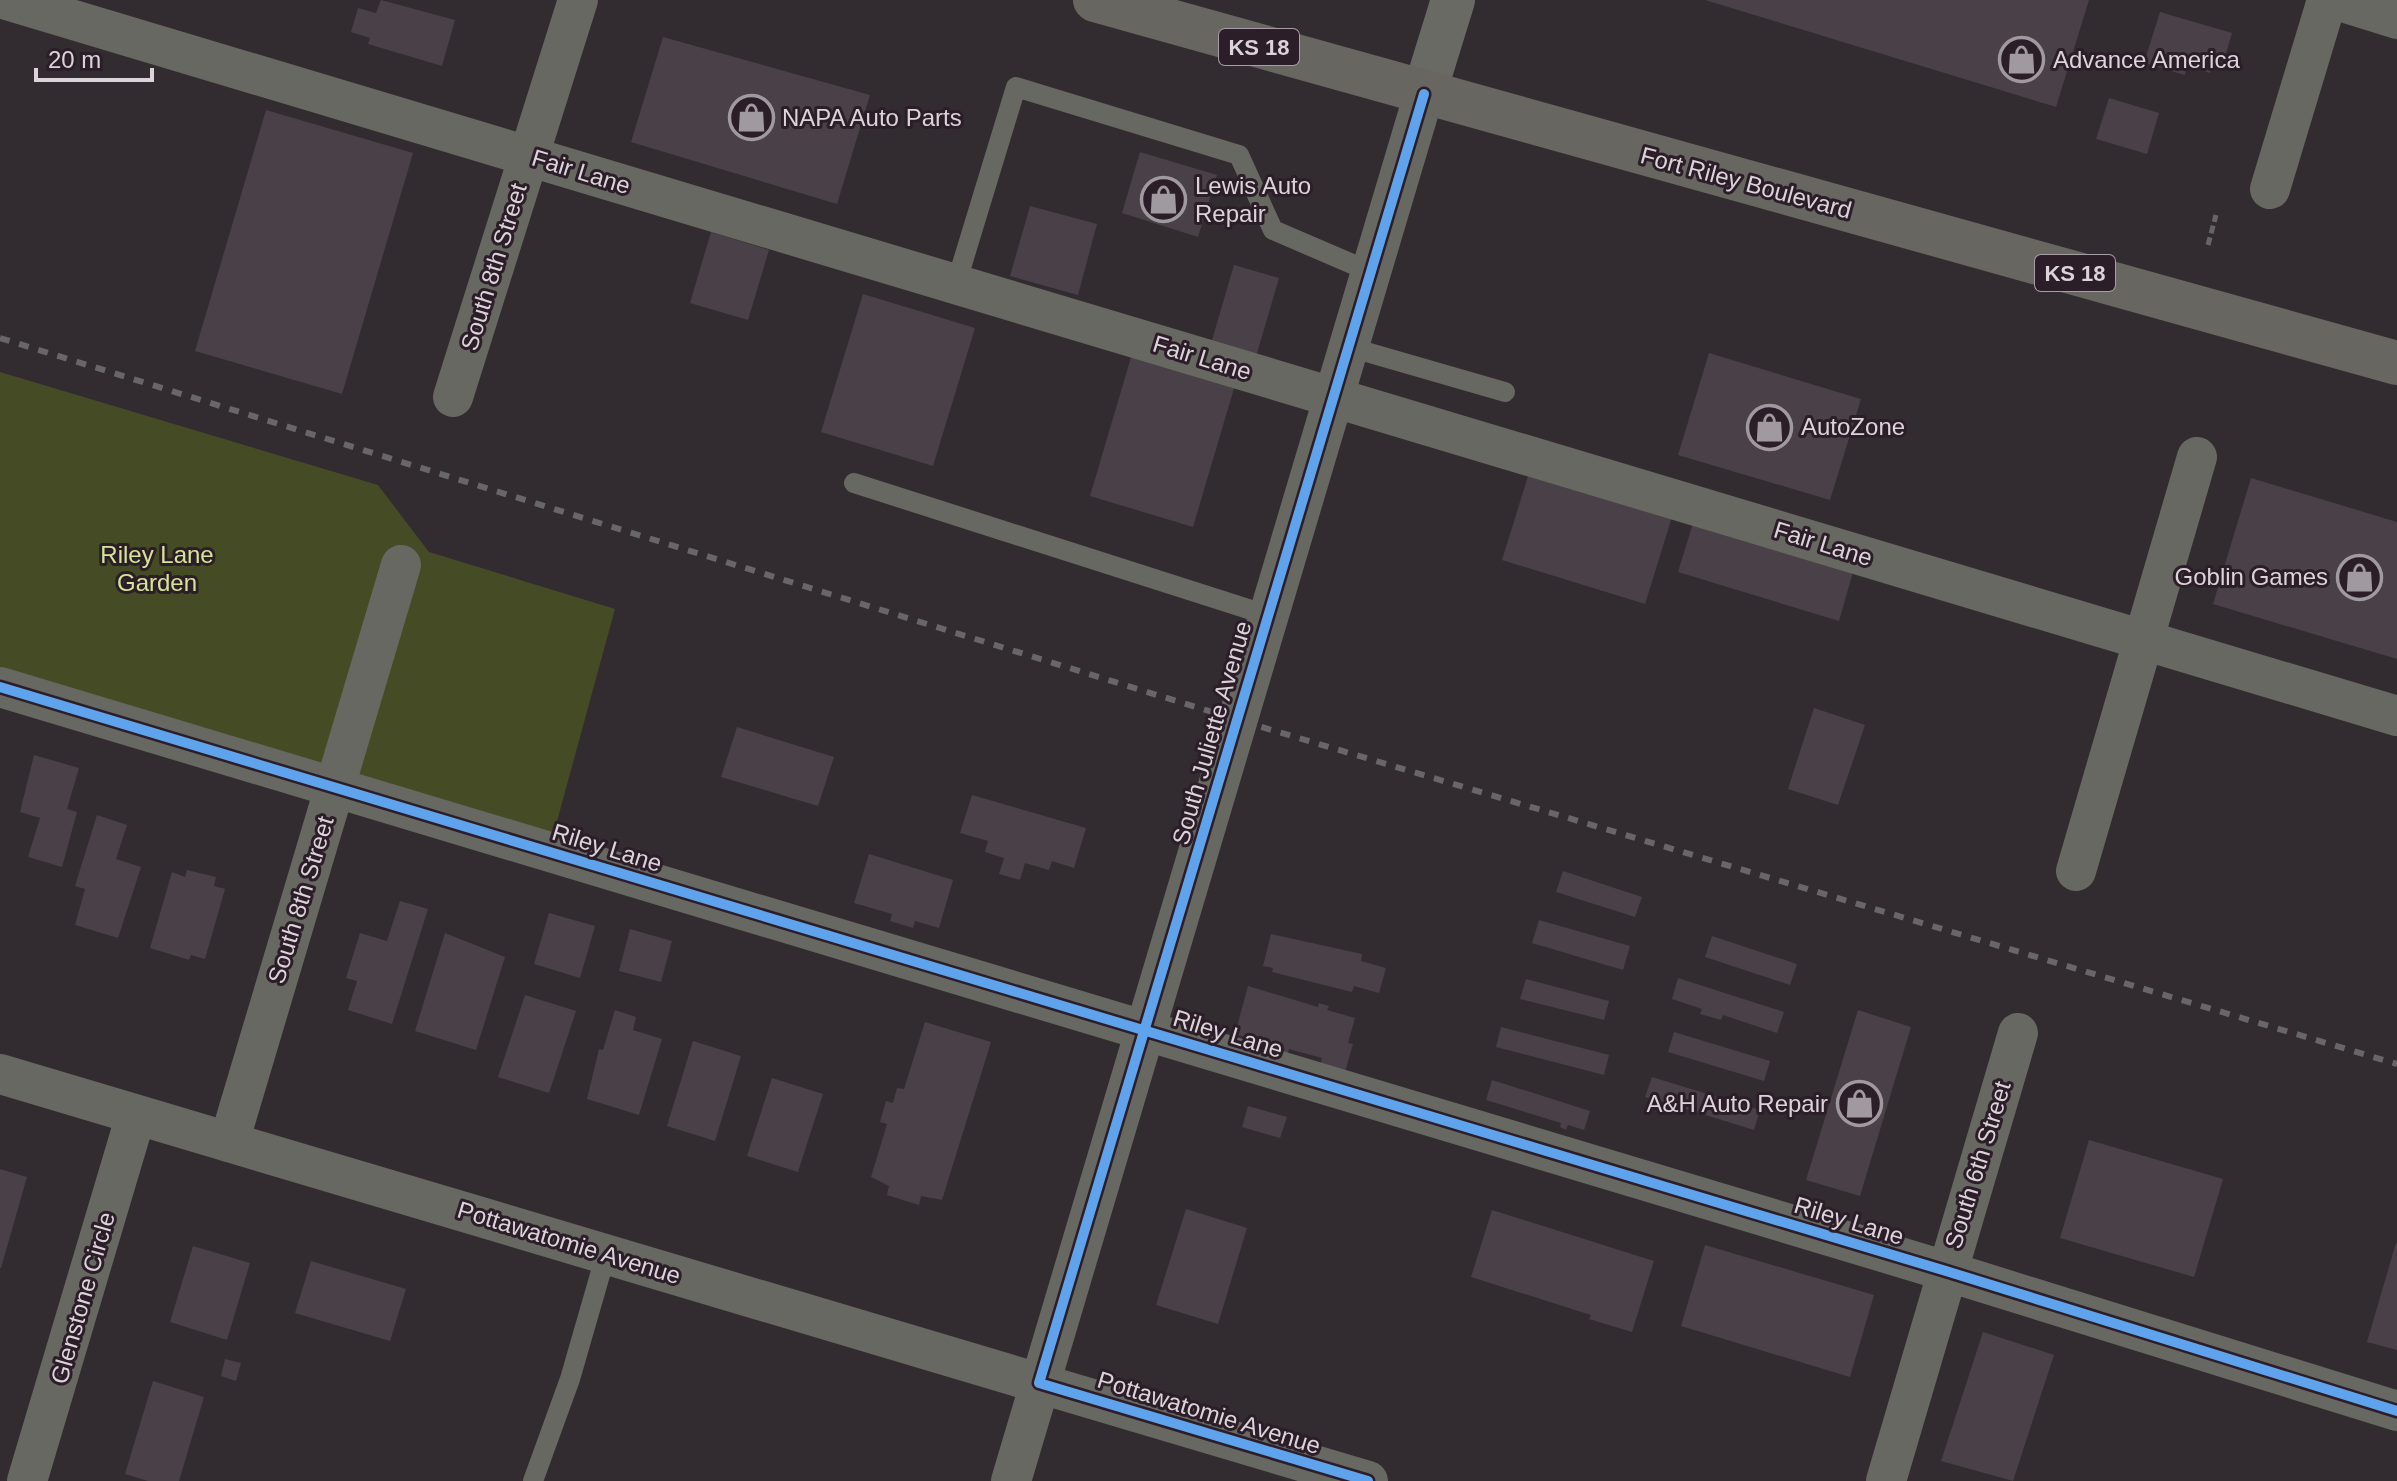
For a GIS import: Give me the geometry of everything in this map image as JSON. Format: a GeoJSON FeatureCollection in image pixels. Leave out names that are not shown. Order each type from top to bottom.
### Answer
{"type":"FeatureCollection","features":[{"type":"Feature","properties":{"kind":"highway","name":"Fort Riley Boulevard"},"geometry":{"type":"LineString","coordinates":[[1095,0],[2397,363]]}},
{"type":"Feature","properties":{"kind":"street","name":"Fair Lane"},"geometry":{"type":"LineString","coordinates":[[7,0],[2397,716]]}},
{"type":"Feature","properties":{"kind":"street","name":"South 8th Street"},"geometry":{"type":"LineString","coordinates":[[453,397],[578,0]]}},
{"type":"Feature","properties":{"kind":"street","name":"South Juliette Avenue"},"geometry":{"type":"LineString","coordinates":[[1011,1481],[1453,0]]}},
{"type":"Feature","properties":{"kind":"street"},"geometry":{"type":"LineString","coordinates":[[2270,189],[2327,0]]}},
{"type":"Feature","properties":{"kind":"street"},"geometry":{"type":"LineString","coordinates":[[2336,0],[2397,19]]}},
{"type":"Feature","properties":{"kind":"street"},"geometry":{"type":"LineString","coordinates":[[2076,871],[2197,457]]}},
{"type":"Feature","properties":{"kind":"street","name":"South 8th Street"},"geometry":{"type":"LineString","coordinates":[[229,1142],[401,565]]}},
{"type":"Feature","properties":{"kind":"street","name":"Riley Lane"},"geometry":{"type":"LineString","coordinates":[[0,687],[1946,1271],[2397,1411]]}},
{"type":"Feature","properties":{"kind":"street","name":"South 6th Street"},"geometry":{"type":"LineString","coordinates":[[1886,1481],[2018,1033]]}},
{"type":"Feature","properties":{"kind":"street","name":"Pottawatomie Avenue"},"geometry":{"type":"LineString","coordinates":[[0,1074],[1368,1481]]}},
{"type":"Feature","properties":{"kind":"street","name":"Glenstone Circle"},"geometry":{"type":"LineString","coordinates":[[27,1481],[136,1115]]}},
{"type":"Feature","properties":{"kind":"lane"},"geometry":{"type":"LineString","coordinates":[[956,284],[1016,87],[1239,155],[1273,230],[1371,272]]}},
{"type":"Feature","properties":{"kind":"lane"},"geometry":{"type":"LineString","coordinates":[[1349,347],[1505,392]]}},
{"type":"Feature","properties":{"kind":"lane"},"geometry":{"type":"LineString","coordinates":[[854,483],[1267,615]]}},
{"type":"Feature","properties":{"kind":"lane"},"geometry":{"type":"LineString","coordinates":[[533,1481],[570,1379],[606,1254]]}},
{"type":"Feature","properties":{"kind":"path"},"geometry":{"type":"LineString","coordinates":[[2208,245],[2216,215]]}},
{"type":"Feature","properties":{"kind":"green space","name":"Riley Lane Garden"},"geometry":{"type":"Polygon","coordinates":[[[0,372],[378,485],[429,552],[615,609],[553,836],[0,672],[0,372]]]}},
{"type":"Feature","properties":{"kind":"building"},"geometry":{"type":"Polygon","coordinates":[[[381,0],[455,20],[442,66],[368,44],[370,38],[351,32],[358,8],[376,13],[381,0]]]}},
{"type":"Feature","properties":{"kind":"building"},"geometry":{"type":"Polygon","coordinates":[[[1705,0],[2089,0],[2056,107],[1705,0]]]}},
{"type":"Feature","properties":{"kind":"building"},"geometry":{"type":"Polygon","coordinates":[[[2160,12],[2232,33],[2221,70],[2212,67],[2210,73],[2187,66],[2185,75],[2144,63],[2160,12]]]}},
{"type":"Feature","properties":{"kind":"building","name":"NAPA Auto Parts"},"geometry":{"type":"Polygon","coordinates":[[[663,37],[870,95],[837,204],[631,142],[663,37]]]}},
{"type":"Feature","properties":{"kind":"building"},"geometry":{"type":"Polygon","coordinates":[[[2109,98],[2159,113],[2147,154],[2096,139],[2109,98]]]}},
{"type":"Feature","properties":{"kind":"building"},"geometry":{"type":"Polygon","coordinates":[[[266,110],[413,153],[342,394],[195,351],[266,110]]]}},
{"type":"Feature","properties":{"kind":"building"},"geometry":{"type":"Polygon","coordinates":[[[1140,152],[1217,175],[1198,237],[1122,213],[1140,152]]]}},
{"type":"Feature","properties":{"kind":"building"},"geometry":{"type":"Polygon","coordinates":[[[1030,206],[1097,224],[1078,295],[1010,276],[1030,206]]]}},
{"type":"Feature","properties":{"kind":"building"},"geometry":{"type":"Polygon","coordinates":[[[711,232],[769,250],[748,320],[690,303],[711,232]]]}},
{"type":"Feature","properties":{"kind":"building"},"geometry":{"type":"Polygon","coordinates":[[[1234,265],[1279,278],[1255,360],[1210,347],[1234,265]]]}},
{"type":"Feature","properties":{"kind":"building"},"geometry":{"type":"Polygon","coordinates":[[[863,294],[975,328],[933,466],[821,432],[863,294]]]}},
{"type":"Feature","properties":{"kind":"building","name":"AutoZone"},"geometry":{"type":"Polygon","coordinates":[[[1709,353],[1861,399],[1830,500],[1678,455],[1709,353]]]}},
{"type":"Feature","properties":{"kind":"building"},"geometry":{"type":"Polygon","coordinates":[[[1132,354],[1235,385],[1193,527],[1090,496],[1132,354]]]}},
{"type":"Feature","properties":{"kind":"building"},"geometry":{"type":"Polygon","coordinates":[[[1529,473],[1672,517],[1645,604],[1502,560],[1529,473]]]}},
{"type":"Feature","properties":{"kind":"building"},"geometry":{"type":"Polygon","coordinates":[[[2251,478],[2397,522],[2397,659],[2213,604],[2251,478]]]}},
{"type":"Feature","properties":{"kind":"building"},"geometry":{"type":"Polygon","coordinates":[[[1693,523],[1853,572],[1839,621],[1678,572],[1693,523]]]}},
{"type":"Feature","properties":{"kind":"building"},"geometry":{"type":"Polygon","coordinates":[[[1814,708],[1865,725],[1838,805],[1788,789],[1814,708]]]}},
{"type":"Feature","properties":{"kind":"building"},"geometry":{"type":"Polygon","coordinates":[[[737,727],[834,757],[818,806],[721,777],[737,727]]]}},
{"type":"Feature","properties":{"kind":"building"},"geometry":{"type":"Polygon","coordinates":[[[34,755],[79,768],[67,809],[77,812],[62,867],[28,857],[40,818],[20,812],[34,755]]]}},
{"type":"Feature","properties":{"kind":"building"},"geometry":{"type":"Polygon","coordinates":[[[972,795],[1086,828],[1074,868],[1052,861],[1049,870],[1025,863],[1020,880],[999,874],[1004,858],[985,852],[988,841],[960,833],[972,795]]]}},
{"type":"Feature","properties":{"kind":"building"},"geometry":{"type":"Polygon","coordinates":[[[97,815],[127,825],[116,859],[141,867],[118,938],[75,925],[85,889],[75,886],[97,815]]]}},
{"type":"Feature","properties":{"kind":"building"},"geometry":{"type":"Polygon","coordinates":[[[869,854],[953,880],[939,928],[915,921],[913,928],[890,921],[892,914],[854,903],[869,854]]]}},
{"type":"Feature","properties":{"kind":"building"},"geometry":{"type":"Polygon","coordinates":[[[187,870],[216,877],[214,886],[225,889],[205,959],[191,955],[189,960],[150,948],[172,872],[185,877],[187,870]]]}},
{"type":"Feature","properties":{"kind":"building"},"geometry":{"type":"Polygon","coordinates":[[[1563,871],[1642,897],[1635,917],[1556,892],[1563,871]]]}},
{"type":"Feature","properties":{"kind":"building"},"geometry":{"type":"Polygon","coordinates":[[[400,901],[428,909],[392,1024],[348,1010],[357,981],[346,978],[360,933],[387,941],[400,901]]]}},
{"type":"Feature","properties":{"kind":"building"},"geometry":{"type":"Polygon","coordinates":[[[549,913],[595,926],[580,978],[534,964],[549,913]]]}},
{"type":"Feature","properties":{"kind":"building"},"geometry":{"type":"Polygon","coordinates":[[[1539,920],[1630,946],[1623,970],[1532,943],[1539,920]]]}},
{"type":"Feature","properties":{"kind":"building"},"geometry":{"type":"Polygon","coordinates":[[[630,929],[672,941],[661,982],[619,971],[630,929]]]}},
{"type":"Feature","properties":{"kind":"building"},"geometry":{"type":"Polygon","coordinates":[[[445,933],[505,957],[476,1050],[415,1031],[445,933]]]}},
{"type":"Feature","properties":{"kind":"building"},"geometry":{"type":"Polygon","coordinates":[[[1271,934],[1362,954],[1361,961],[1386,968],[1379,993],[1354,986],[1352,992],[1272,972],[1273,968],[1263,966],[1271,934]]]}},
{"type":"Feature","properties":{"kind":"building"},"geometry":{"type":"Polygon","coordinates":[[[1712,936],[1797,964],[1790,985],[1705,957],[1712,936]]]}},
{"type":"Feature","properties":{"kind":"building"},"geometry":{"type":"Polygon","coordinates":[[[1678,978],[1784,1012],[1777,1033],[1723,1015],[1721,1020],[1700,1014],[1702,1009],[1672,999],[1678,978]]]}},
{"type":"Feature","properties":{"kind":"building"},"geometry":{"type":"Polygon","coordinates":[[[1526,979],[1609,1001],[1604,1020],[1520,999],[1526,979]]]}},
{"type":"Feature","properties":{"kind":"building"},"geometry":{"type":"Polygon","coordinates":[[[1248,986],[1318,1007],[1319,1003],[1329,1006],[1327,1010],[1355,1018],[1348,1043],[1353,1044],[1345,1072],[1320,1065],[1322,1058],[1289,1049],[1287,1057],[1253,1047],[1255,1040],[1235,1034],[1248,986]]]}},
{"type":"Feature","properties":{"kind":"building"},"geometry":{"type":"Polygon","coordinates":[[[525,995],[576,1011],[549,1093],[498,1077],[525,995]]]}},
{"type":"Feature","properties":{"kind":"building"},"geometry":{"type":"Polygon","coordinates":[[[615,1010],[636,1017],[633,1030],[662,1039],[639,1115],[587,1099],[599,1049],[603,1050],[615,1010]]]}},
{"type":"Feature","properties":{"kind":"building","name":"A&H Auto Repair"},"geometry":{"type":"Polygon","coordinates":[[[1858,1010],[1911,1027],[1860,1196],[1806,1180],[1858,1010]]]}},
{"type":"Feature","properties":{"kind":"building"},"geometry":{"type":"Polygon","coordinates":[[[925,1022],[991,1042],[942,1200],[921,1196],[919,1205],[887,1195],[889,1186],[871,1177],[887,1124],[880,1122],[886,1101],[893,1103],[897,1088],[904,1089],[925,1022]]]}},
{"type":"Feature","properties":{"kind":"building"},"geometry":{"type":"Polygon","coordinates":[[[1501,1027],[1609,1055],[1604,1075],[1496,1047],[1501,1027]]]}},
{"type":"Feature","properties":{"kind":"building"},"geometry":{"type":"Polygon","coordinates":[[[1674,1032],[1770,1061],[1764,1081],[1668,1052],[1674,1032]]]}},
{"type":"Feature","properties":{"kind":"building"},"geometry":{"type":"Polygon","coordinates":[[[693,1041],[741,1056],[715,1141],[667,1126],[693,1041]]]}},
{"type":"Feature","properties":{"kind":"building"},"geometry":{"type":"Polygon","coordinates":[[[1652,1077],[1760,1110],[1754,1130],[1673,1105],[1671,1111],[1653,1105],[1655,1100],[1645,1097],[1652,1077]]]}},
{"type":"Feature","properties":{"kind":"building"},"geometry":{"type":"Polygon","coordinates":[[[772,1078],[823,1094],[798,1172],[747,1156],[772,1078]]]}},
{"type":"Feature","properties":{"kind":"building"},"geometry":{"type":"Polygon","coordinates":[[[1492,1080],[1590,1111],[1584,1130],[1568,1125],[1566,1130],[1560,1127],[1561,1123],[1486,1100],[1492,1080]]]}},
{"type":"Feature","properties":{"kind":"building"},"geometry":{"type":"Polygon","coordinates":[[[1248,1106],[1287,1117],[1280,1138],[1242,1127],[1248,1106]]]}},
{"type":"Feature","properties":{"kind":"building"},"geometry":{"type":"Polygon","coordinates":[[[2089,1140],[2223,1179],[2194,1277],[2060,1238],[2089,1140]]]}},
{"type":"Feature","properties":{"kind":"building"},"geometry":{"type":"Polygon","coordinates":[[[0,1169],[27,1177],[1,1268],[0,1268],[0,1169]]]}},
{"type":"Feature","properties":{"kind":"building"},"geometry":{"type":"Polygon","coordinates":[[[1186,1209],[1247,1228],[1218,1324],[1156,1305],[1186,1209]]]}},
{"type":"Feature","properties":{"kind":"building"},"geometry":{"type":"Polygon","coordinates":[[[1492,1210],[1654,1261],[1632,1332],[1589,1319],[1591,1315],[1471,1277],[1492,1210]]]}},
{"type":"Feature","properties":{"kind":"building"},"geometry":{"type":"Polygon","coordinates":[[[2397,1243],[2397,1350],[2367,1342],[2397,1243]]]}},
{"type":"Feature","properties":{"kind":"building"},"geometry":{"type":"Polygon","coordinates":[[[1705,1245],[1874,1295],[1850,1377],[1681,1326],[1705,1245]]]}},
{"type":"Feature","properties":{"kind":"building"},"geometry":{"type":"Polygon","coordinates":[[[193,1246],[250,1263],[227,1340],[170,1322],[193,1246]]]}},
{"type":"Feature","properties":{"kind":"building"},"geometry":{"type":"Polygon","coordinates":[[[311,1261],[406,1289],[390,1341],[295,1313],[311,1261]]]}},
{"type":"Feature","properties":{"kind":"building"},"geometry":{"type":"Polygon","coordinates":[[[1983,1332],[2054,1355],[2013,1481],[1941,1461],[1983,1332]]]}},
{"type":"Feature","properties":{"kind":"building"},"geometry":{"type":"Polygon","coordinates":[[[225,1359],[241,1363],[236,1381],[221,1376],[225,1359]]]}},
{"type":"Feature","properties":{"kind":"building"},"geometry":{"type":"Polygon","coordinates":[[[153,1381],[204,1397],[179,1481],[148,1481],[125,1474],[153,1381]]]}},
{"type":"Feature","properties":{"kind":"railway"},"geometry":{"type":"LineString","coordinates":[[0,338],[1238,720],[2397,1064]]}},
{"type":"Feature","properties":{"kind":"cycle path"},"geometry":{"type":"LineString","coordinates":[[1368,1481],[1039,1383],[1424,94]]}},
{"type":"Feature","properties":{"kind":"cycle path"},"geometry":{"type":"LineString","coordinates":[[0,687],[1946,1271],[2397,1411]]}},
{"type":"Feature","properties":{"kind":"place","name":"Advance America"},"geometry":{"type":"Point","coordinates":[2022,60]}},
{"type":"Feature","properties":{"kind":"place","name":"NAPA Auto Parts"},"geometry":{"type":"Point","coordinates":[751,118]}},
{"type":"Feature","properties":{"kind":"place","name":"Lewis Auto Repair"},"geometry":{"type":"Point","coordinates":[1164,200]}},
{"type":"Feature","properties":{"kind":"place","name":"AutoZone"},"geometry":{"type":"Point","coordinates":[1770,427]}},
{"type":"Feature","properties":{"kind":"place","name":"Goblin Games"},"geometry":{"type":"Point","coordinates":[2359,577]}},
{"type":"Feature","properties":{"kind":"place","name":"A&H Auto Repair"},"geometry":{"type":"Point","coordinates":[1859,1104]}}]}
